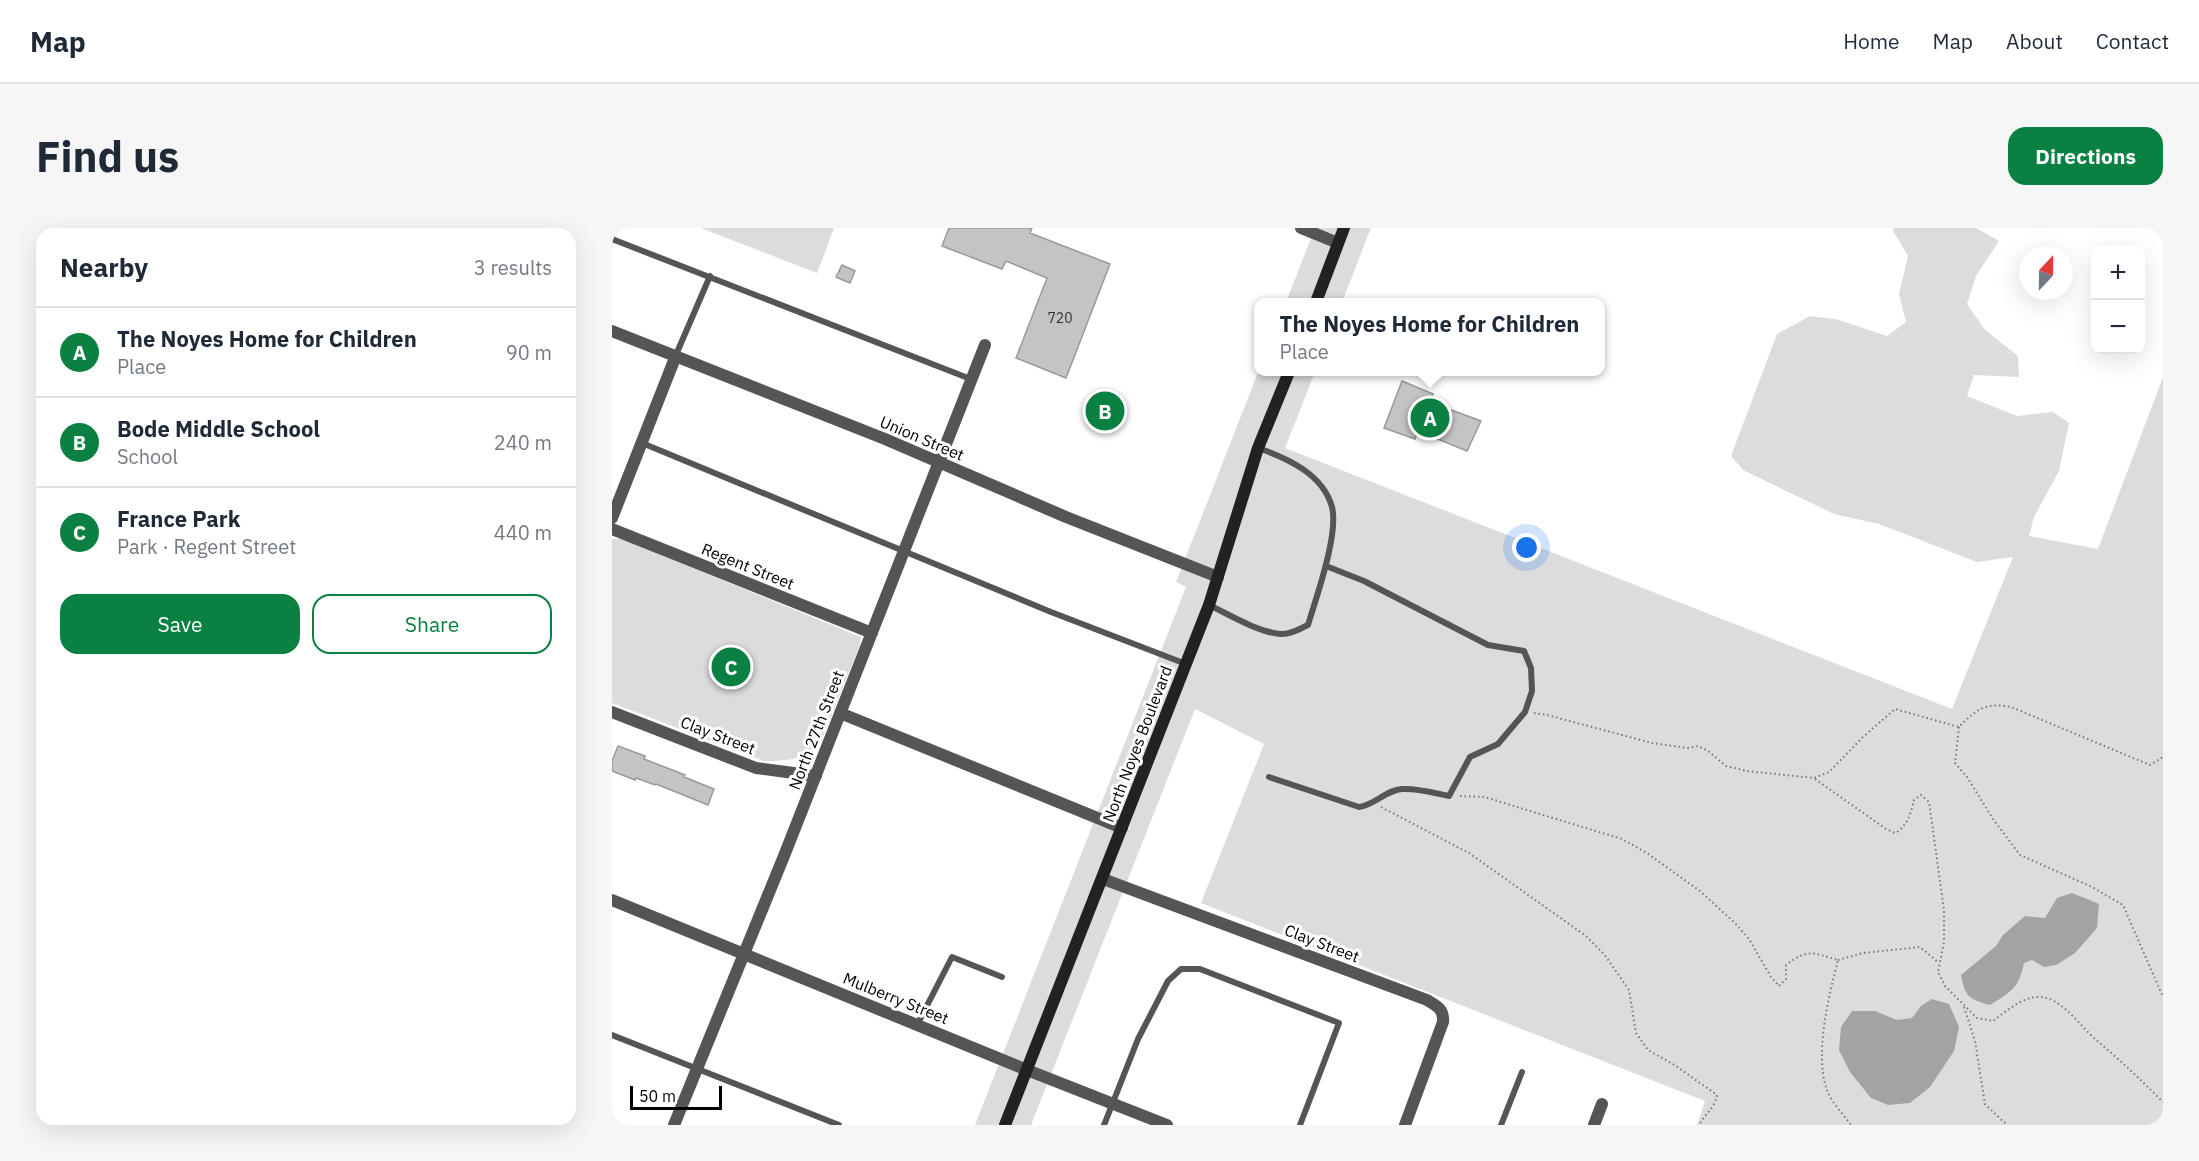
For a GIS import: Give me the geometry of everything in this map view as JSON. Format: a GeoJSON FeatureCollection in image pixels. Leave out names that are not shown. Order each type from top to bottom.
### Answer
{"type":"FeatureCollection","features":[{"type":"Feature","properties":{"kind":"street"},"geometry":{"type":"LineString","coordinates":[[1301,228],[1338,243]]}},
{"type":"Feature","properties":{"kind":"street"},"geometry":{"type":"LineString","coordinates":[[1318,298],[1344,228]]}},
{"type":"Feature","properties":{"kind":"street","name":"Union Street"},"geometry":{"type":"LineString","coordinates":[[612,332],[885,439],[1066,517],[1218,577]]}},
{"type":"Feature","properties":{"kind":"street","name":"North 27th Street"},"geometry":{"type":"LineString","coordinates":[[674,1125],[816,776],[985,345]]}},
{"type":"Feature","properties":{"kind":"street"},"geometry":{"type":"LineString","coordinates":[[612,518],[675,358]]}},
{"type":"Feature","properties":{"kind":"street","name":"North Noyes Boulevard"},"geometry":{"type":"LineString","coordinates":[[1005,1125],[1209,605],[1258,447],[1287,376]]}},
{"type":"Feature","properties":{"kind":"street","name":"Regent Street"},"geometry":{"type":"LineString","coordinates":[[612,529],[872,633]]}},
{"type":"Feature","properties":{"kind":"street","name":"Clay Street"},"geometry":{"type":"LineString","coordinates":[[612,712],[756,768],[816,776]]}},
{"type":"Feature","properties":{"kind":"street"},"geometry":{"type":"LineString","coordinates":[[840,713],[1122,828]]}},
{"type":"Feature","properties":{"kind":"street","name":"Clay Street"},"geometry":{"type":"LineString","coordinates":[[1103,879],[1427,1000],[1440,1007],[1444,1015],[1443,1022],[1405,1125]]}},
{"type":"Feature","properties":{"kind":"street","name":"Mulberry Street"},"geometry":{"type":"LineString","coordinates":[[612,900],[1167,1125]]}},
{"type":"Feature","properties":{"kind":"street"},"geometry":{"type":"LineString","coordinates":[[1594,1125],[1602,1104]]}},
{"type":"Feature","properties":{"kind":"lane"},"geometry":{"type":"LineString","coordinates":[[612,238],[968,378],[971,382]]}},
{"type":"Feature","properties":{"kind":"lane"},"geometry":{"type":"LineString","coordinates":[[675,358],[710,276]]}},
{"type":"Feature","properties":{"kind":"lane"},"geometry":{"type":"LineString","coordinates":[[641,443],[1051,612],[1186,664]]}},
{"type":"Feature","properties":{"kind":"lane"},"geometry":{"type":"LineString","coordinates":[[1209,605],[1250,624],[1281,634],[1293,632],[1308,625],[1326,566],[1333,520],[1332,507],[1323,488],[1309,473],[1279,455],[1258,447]]}},
{"type":"Feature","properties":{"kind":"lane"},"geometry":{"type":"LineString","coordinates":[[1269,777],[1359,807],[1370,805],[1401,789],[1449,795],[1470,757],[1498,744],[1525,712],[1532,691],[1531,668],[1524,651],[1488,645],[1364,581],[1326,566]]}},
{"type":"Feature","properties":{"kind":"lane"},"geometry":{"type":"LineString","coordinates":[[917,1024],[952,957],[1002,977]]}},
{"type":"Feature","properties":{"kind":"lane"},"geometry":{"type":"LineString","coordinates":[[1104,1125],[1138,1039],[1168,981],[1181,969],[1200,969],[1339,1023],[1300,1125]]}},
{"type":"Feature","properties":{"kind":"lane"},"geometry":{"type":"LineString","coordinates":[[612,1035],[839,1125]]}},
{"type":"Feature","properties":{"kind":"lane"},"geometry":{"type":"LineString","coordinates":[[1501,1125],[1522,1072]]}},
{"type":"Feature","properties":{"kind":"path"},"geometry":{"type":"LineString","coordinates":[[2163,757],[2150,765],[2011,707],[1994,704],[1972,714],[1959,727],[1955,763],[2020,855],[2092,886],[2123,905],[2163,997]]}},
{"type":"Feature","properties":{"kind":"path"},"geometry":{"type":"LineString","coordinates":[[1525,712],[1546,715],[1652,743],[1688,748],[1698,746],[1726,766],[1747,771],[1814,778],[1829,772],[1863,737],[1895,709],[1959,727]]}},
{"type":"Feature","properties":{"kind":"path"},"geometry":{"type":"LineString","coordinates":[[1814,778],[1886,829],[1895,832],[1902,829],[1914,800],[1921,795],[1929,802],[1944,910],[1944,942],[1938,972],[1945,986],[1977,1018],[1993,1021],[2023,1001],[2038,996],[2053,1001],[2073,1015],[2093,1037],[2120,1059],[2163,1102]]}},
{"type":"Feature","properties":{"kind":"path"},"geometry":{"type":"LineString","coordinates":[[1449,795],[1485,798],[1622,839],[1647,853],[1700,891],[1735,922],[1749,939],[1771,977],[1779,986],[1786,979],[1786,965],[1796,957],[1809,952],[1838,960],[1863,953],[1920,947],[1940,964]]}},
{"type":"Feature","properties":{"kind":"path"},"geometry":{"type":"LineString","coordinates":[[1374,802],[1407,822],[1469,853],[1586,936],[1604,954],[1629,990],[1636,1033],[1648,1050],[1676,1066],[1717,1095],[1714,1107],[1699,1125]]}},
{"type":"Feature","properties":{"kind":"path"},"geometry":{"type":"LineString","coordinates":[[1838,960],[1826,1005],[1822,1059],[1827,1091],[1851,1125]]}},
{"type":"Feature","properties":{"kind":"path"},"geometry":{"type":"LineString","coordinates":[[1963,1005],[1975,1041],[1985,1104],[2007,1125]]}},
{"type":"Feature","properties":{"kind":"shaded area"},"geometry":{"type":"Polygon","coordinates":[[[701,228],[834,228],[817,273],[701,228]]]}},
{"type":"Feature","properties":{"kind":"shaded area"},"geometry":{"type":"Polygon","coordinates":[[[1315,228],[1371,228],[1344,298],[1288,298],[1315,228]]]}},
{"type":"Feature","properties":{"kind":"shaded area"},"geometry":{"type":"Polygon","coordinates":[[[1894,228],[1976,228],[1999,241],[1976,276],[1967,304],[1985,330],[2018,356],[2019,377],[1974,375],[1967,396],[2017,416],[2053,412],[2069,423],[2059,471],[2034,517],[2029,536],[2098,549],[2163,377],[2163,1125],[1697,1125],[1705,1101],[1201,903],[1264,744],[1195,709],[1031,1125],[975,1125],[1186,587],[1176,582],[1257,376],[1313,376],[1285,448],[1952,709],[2013,557],[1977,562],[1879,524],[1834,514],[1743,470],[1731,456],[1777,334],[1810,316],[1836,319],[1887,336],[1906,322],[1899,294],[1908,256],[1893,231],[1894,228]]]}},
{"type":"Feature","properties":{"kind":"shaded area"},"geometry":{"type":"Polygon","coordinates":[[[622,539],[861,637],[860,645],[820,744],[794,758],[764,761],[612,703],[612,540],[622,539]]]}},
{"type":"Feature","properties":{"kind":"shaded area"},"geometry":{"type":"Polygon","coordinates":[[[2072,893],[2099,904],[2097,928],[2075,953],[2056,965],[2044,967],[2032,960],[2024,963],[2017,984],[1990,1005],[1973,999],[1966,993],[1961,975],[1996,946],[2003,935],[2025,916],[2045,918],[2057,898],[2072,893]]]}},
{"type":"Feature","properties":{"kind":"shaded area"},"geometry":{"type":"Polygon","coordinates":[[[1932,999],[1949,1004],[1959,1027],[1954,1051],[1930,1087],[1910,1103],[1888,1105],[1871,1098],[1850,1072],[1839,1050],[1841,1027],[1852,1011],[1875,1011],[1897,1020],[1912,1018],[1921,1006],[1932,999]]]}},
{"type":"Feature","properties":{"kind":"building"},"geometry":{"type":"Polygon","coordinates":[[[949,228],[1032,228],[1030,233],[1110,264],[1066,378],[1016,358],[1047,278],[1006,261],[1002,269],[942,246],[949,228]]]}},
{"type":"Feature","properties":{"kind":"building"},"geometry":{"type":"Polygon","coordinates":[[[842,265],[855,271],[850,283],[836,277],[842,265]]]}},
{"type":"Feature","properties":{"kind":"building"},"geometry":{"type":"Polygon","coordinates":[[[1402,381],[1433,394],[1430,402],[1481,421],[1467,451],[1418,431],[1415,439],[1384,428],[1402,381]]]}},
{"type":"Feature","properties":{"kind":"building"},"geometry":{"type":"Polygon","coordinates":[[[618,746],[645,756],[644,759],[714,789],[708,805],[656,784],[636,778],[635,780],[612,771],[612,761],[618,746]]]}},
{"type":"Feature","properties":{"kind":"place","name":"Bode Middle School"},"geometry":{"type":"Point","coordinates":[1105,411]}},
{"type":"Feature","properties":{"kind":"place","name":"The Noyes Home for Children"},"geometry":{"type":"Point","coordinates":[1430,418]}},
{"type":"Feature","properties":{"kind":"place","name":"France Park"},"geometry":{"type":"Point","coordinates":[731,667]}}]}
